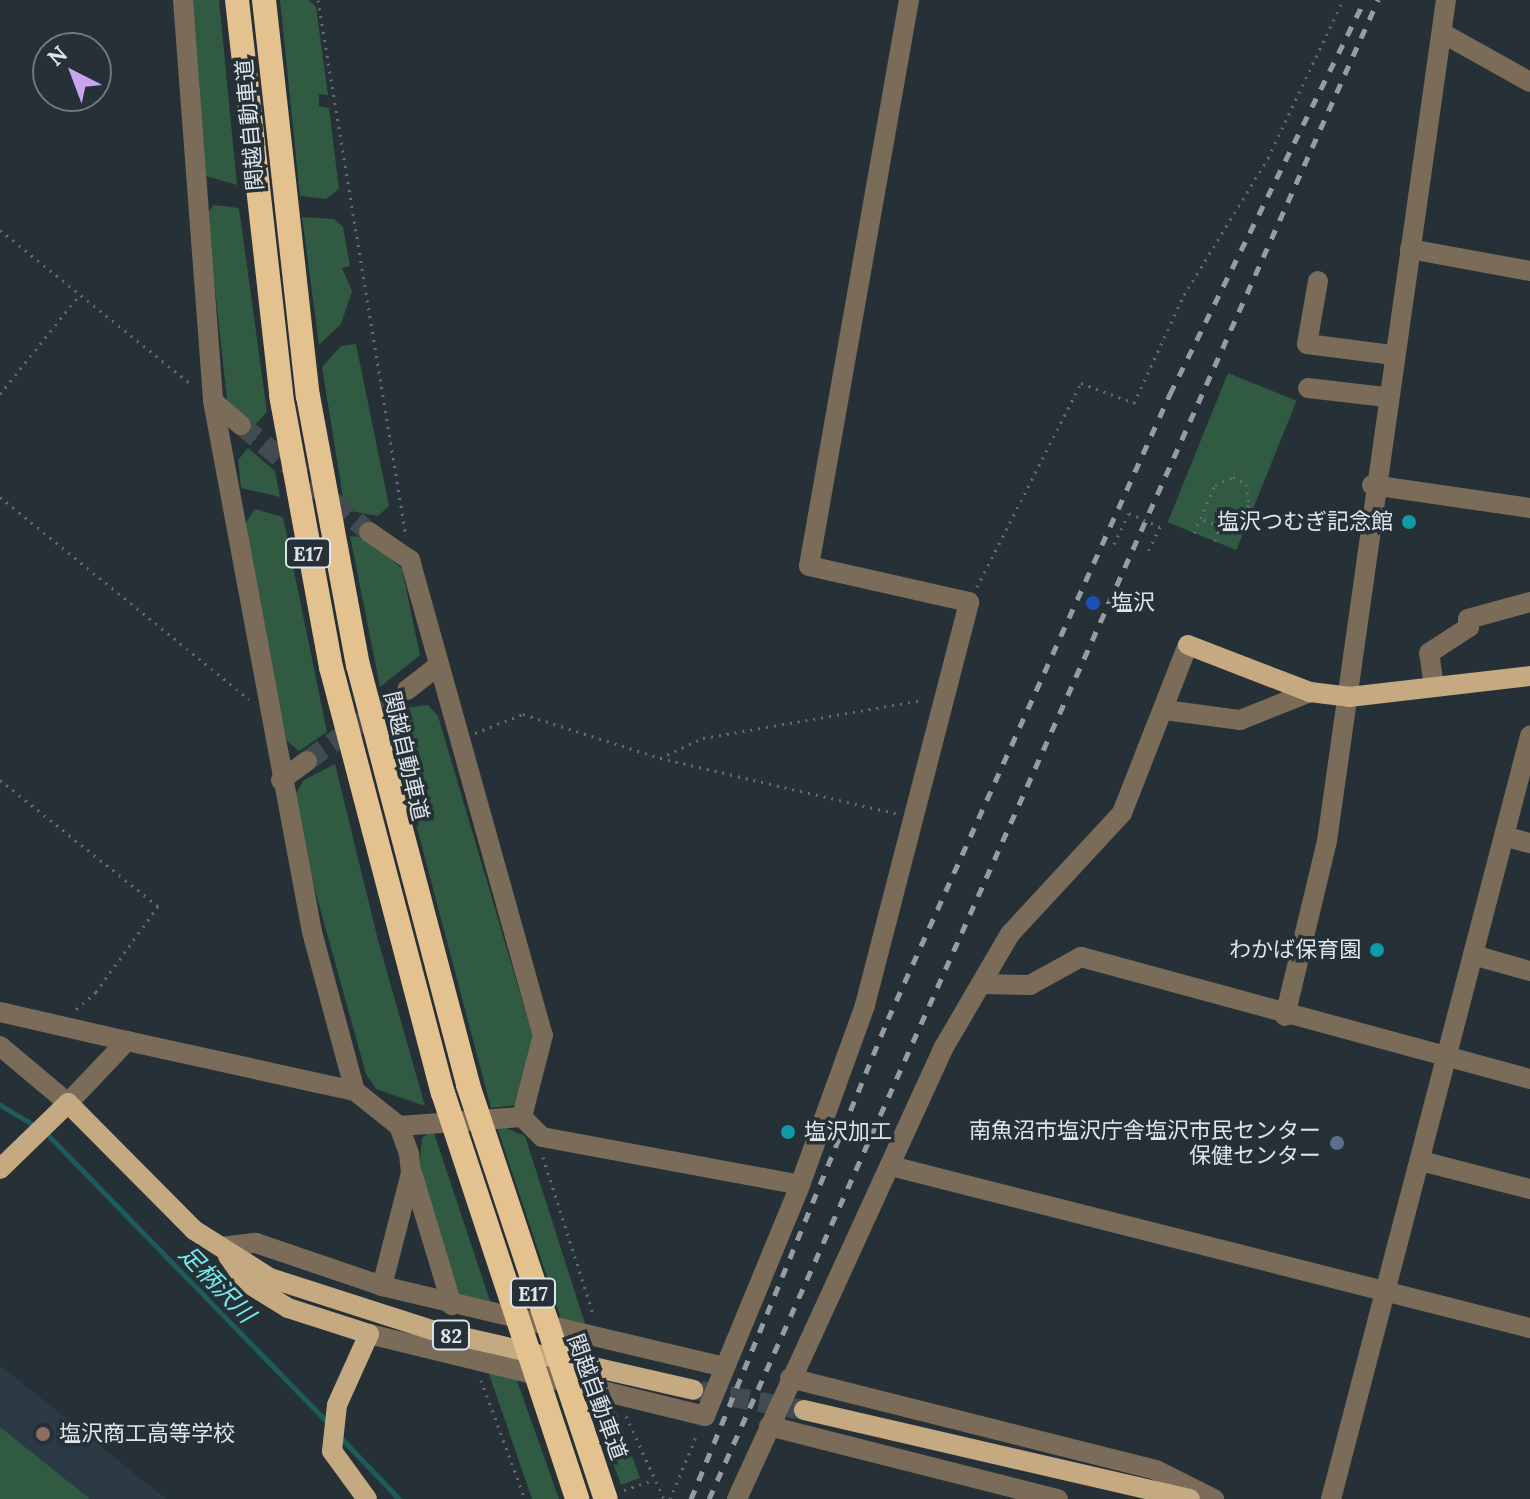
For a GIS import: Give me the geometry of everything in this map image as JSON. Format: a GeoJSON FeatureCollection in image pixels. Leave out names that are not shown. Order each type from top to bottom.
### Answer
{"type":"FeatureCollection","features":[{"type":"Feature","properties":{"kind":"highway","name":"関越自動車道"},"geometry":{"type":"LineString","coordinates":[[237,0],[261,252],[305,539],[362,801],[443,1093],[577,1499]]}},
{"type":"Feature","properties":{"kind":"highway","name":"関越自動車道"},"geometry":{"type":"LineString","coordinates":[[264,0],[288,254],[332,534],[388,796],[468,1085],[610,1497]]}},
{"type":"Feature","properties":{"kind":"main road"},"geometry":{"type":"LineString","coordinates":[[1188,645],[1310,692],[1349,697],[1530,676]]}},
{"type":"Feature","properties":{"kind":"main road"},"geometry":{"type":"LineString","coordinates":[[0,1169],[68,1103]]}},
{"type":"Feature","properties":{"kind":"main road","name":"82"},"geometry":{"type":"LineString","coordinates":[[68,1103],[194,1230],[270,1278],[432,1330],[693,1390]]}},
{"type":"Feature","properties":{"kind":"main road"},"geometry":{"type":"LineString","coordinates":[[221,1247],[246,1282],[288,1308],[369,1334],[337,1405],[332,1451],[350,1485],[367,1499]]}},
{"type":"Feature","properties":{"kind":"main road"},"geometry":{"type":"LineString","coordinates":[[804,1410],[1190,1499]]}},
{"type":"Feature","properties":{"kind":"street"},"geometry":{"type":"LineString","coordinates":[[183,0],[213,401],[281,780],[312,932],[355,1091]]}},
{"type":"Feature","properties":{"kind":"street"},"geometry":{"type":"LineString","coordinates":[[369,1334],[705,1416],[800,1185],[865,1005],[940,698],[969,602],[809,566],[909,0]]}},
{"type":"Feature","properties":{"kind":"street"},"geometry":{"type":"LineString","coordinates":[[1285,1016],[1316,900],[1349,697],[1372,485],[1444,34],[1446,0]]}},
{"type":"Feature","properties":{"kind":"street"},"geometry":{"type":"LineString","coordinates":[[1444,34],[1530,82]]}},
{"type":"Feature","properties":{"kind":"street"},"geometry":{"type":"LineString","coordinates":[[1410,249],[1530,271]]}},
{"type":"Feature","properties":{"kind":"street"},"geometry":{"type":"LineString","coordinates":[[1318,281],[1307,344],[1393,355]]}},
{"type":"Feature","properties":{"kind":"street"},"geometry":{"type":"LineString","coordinates":[[1308,388],[1386,397]]}},
{"type":"Feature","properties":{"kind":"street"},"geometry":{"type":"LineString","coordinates":[[213,401],[241,425]]}},
{"type":"Feature","properties":{"kind":"street"},"geometry":{"type":"LineString","coordinates":[[1372,485],[1530,508]]}},
{"type":"Feature","properties":{"kind":"street"},"geometry":{"type":"LineString","coordinates":[[369,532],[410,560],[435,668],[543,1035],[522,1117]]}},
{"type":"Feature","properties":{"kind":"street"},"geometry":{"type":"LineString","coordinates":[[1434,687],[1429,653],[1469,627],[1468,619],[1530,602]]}},
{"type":"Feature","properties":{"kind":"street"},"geometry":{"type":"LineString","coordinates":[[737,1499],[790,1378],[891,1166],[913,1107],[981,984],[1032,908],[1122,813],[1188,645]]}},
{"type":"Feature","properties":{"kind":"street"},"geometry":{"type":"LineString","coordinates":[[407,690],[435,668]]}},
{"type":"Feature","properties":{"kind":"street"},"geometry":{"type":"LineString","coordinates":[[1165,710],[1240,720],[1310,692]]}},
{"type":"Feature","properties":{"kind":"street"},"geometry":{"type":"LineString","coordinates":[[1331,1499],[1473,955],[1507,837],[1530,736]]}},
{"type":"Feature","properties":{"kind":"street"},"geometry":{"type":"LineString","coordinates":[[281,780],[307,761]]}},
{"type":"Feature","properties":{"kind":"street"},"geometry":{"type":"LineString","coordinates":[[1507,837],[1530,843]]}},
{"type":"Feature","properties":{"kind":"street"},"geometry":{"type":"LineString","coordinates":[[1473,955],[1530,971]]}},
{"type":"Feature","properties":{"kind":"street"},"geometry":{"type":"LineString","coordinates":[[981,984],[1030,985],[1081,957],[1285,1016],[1530,1079]]}},
{"type":"Feature","properties":{"kind":"street"},"geometry":{"type":"LineString","coordinates":[[0,1012],[355,1091],[399,1126],[452,1305]]}},
{"type":"Feature","properties":{"kind":"street"},"geometry":{"type":"LineString","coordinates":[[0,1046],[68,1103],[127,1041]]}},
{"type":"Feature","properties":{"kind":"street"},"geometry":{"type":"LineString","coordinates":[[399,1126],[522,1117],[542,1137],[800,1185]]}},
{"type":"Feature","properties":{"kind":"street"},"geometry":{"type":"LineString","coordinates":[[1421,1161],[1530,1189]]}},
{"type":"Feature","properties":{"kind":"street"},"geometry":{"type":"LineString","coordinates":[[891,1166],[1385,1294],[1530,1328]]}},
{"type":"Feature","properties":{"kind":"street"},"geometry":{"type":"LineString","coordinates":[[382,1286],[411,1173]]}},
{"type":"Feature","properties":{"kind":"street"},"geometry":{"type":"LineString","coordinates":[[221,1247],[256,1243],[382,1286],[452,1305],[725,1367]]}},
{"type":"Feature","properties":{"kind":"street"},"geometry":{"type":"LineString","coordinates":[[601,1338],[618,1394]]}},
{"type":"Feature","properties":{"kind":"street"},"geometry":{"type":"LineString","coordinates":[[790,1378],[1156,1470],[1214,1499]]}},
{"type":"Feature","properties":{"kind":"street"},"geometry":{"type":"LineString","coordinates":[[769,1426],[1058,1499]]}},
{"type":"Feature","properties":{"kind":"path"},"geometry":{"type":"LineString","coordinates":[[318,0],[410,560]]}},
{"type":"Feature","properties":{"kind":"path"},"geometry":{"type":"LineString","coordinates":[[969,602],[1081,383],[1134,403],[1184,295],[1268,158],[1343,0]]}},
{"type":"Feature","properties":{"kind":"path"},"geometry":{"type":"LineString","coordinates":[[0,230],[213,401]]}},
{"type":"Feature","properties":{"kind":"path"},"geometry":{"type":"LineString","coordinates":[[0,394],[80,294]]}},
{"type":"Feature","properties":{"kind":"path"},"geometry":{"type":"LineString","coordinates":[[1194,533],[1203,520],[1215,485],[1239,479],[1249,505],[1236,523],[1219,528],[1203,520]]}},
{"type":"Feature","properties":{"kind":"path"},"geometry":{"type":"LineString","coordinates":[[0,497],[270,716]]}},
{"type":"Feature","properties":{"kind":"path"},"geometry":{"type":"LineString","coordinates":[[1114,544],[1129,513],[1160,527],[1147,554]]}},
{"type":"Feature","properties":{"kind":"path"},"geometry":{"type":"LineString","coordinates":[[1215,541],[1219,528]]}},
{"type":"Feature","properties":{"kind":"path"},"geometry":{"type":"LineString","coordinates":[[660,758],[703,738],[821,713],[940,698]]}},
{"type":"Feature","properties":{"kind":"path"},"geometry":{"type":"LineString","coordinates":[[457,741],[523,714],[660,758],[913,817]]}},
{"type":"Feature","properties":{"kind":"path"},"geometry":{"type":"LineString","coordinates":[[0,780],[158,906],[96,992],[57,1024]]}},
{"type":"Feature","properties":{"kind":"path"},"geometry":{"type":"LineString","coordinates":[[542,1137],[543,1165],[601,1338]]}},
{"type":"Feature","properties":{"kind":"path"},"geometry":{"type":"LineString","coordinates":[[473,1358],[525,1499]]}},
{"type":"Feature","properties":{"kind":"path"},"geometry":{"type":"LineString","coordinates":[[618,1394],[650,1481],[664,1499]]}},
{"type":"Feature","properties":{"kind":"path"},"geometry":{"type":"LineString","coordinates":[[670,1499],[705,1416]]}},
{"type":"Feature","properties":{"kind":"path"},"geometry":{"type":"LineString","coordinates":[[610,1497],[650,1481]]}},
{"type":"Feature","properties":{"kind":"shaded area","name":"塩沢商工高等学校"},"geometry":{"type":"Polygon","coordinates":[[[0,1366],[5,1369],[166,1499],[0,1499],[0,1366]]]}},
{"type":"Feature","properties":{"kind":"green space"},"geometry":{"type":"Polygon","coordinates":[[[191,0],[219,0],[237,185],[206,176],[191,0]]]}},
{"type":"Feature","properties":{"kind":"green space"},"geometry":{"type":"Polygon","coordinates":[[[280,0],[309,0],[316,7],[328,95],[319,94],[319,106],[329,108],[339,189],[326,199],[300,196],[280,0]]]}},
{"type":"Feature","properties":{"kind":"green space"},"geometry":{"type":"Polygon","coordinates":[[[214,205],[239,208],[267,412],[254,426],[227,400],[207,214],[214,205]]]}},
{"type":"Feature","properties":{"kind":"green space"},"geometry":{"type":"Polygon","coordinates":[[[302,217],[334,219],[343,227],[350,266],[342,268],[352,291],[341,324],[319,345],[302,217]]]}},
{"type":"Feature","properties":{"kind":"green space"},"geometry":{"type":"Polygon","coordinates":[[[356,344],[389,506],[378,516],[345,510],[322,367],[341,346],[356,344]]]}},
{"type":"Feature","properties":{"kind":"green space"},"geometry":{"type":"Polygon","coordinates":[[[1228,373],[1297,401],[1236,550],[1168,522],[1228,373]]]}},
{"type":"Feature","properties":{"kind":"green space"},"geometry":{"type":"Polygon","coordinates":[[[248,448],[275,471],[280,497],[241,488],[238,460],[248,448]]]}},
{"type":"Feature","properties":{"kind":"green space"},"geometry":{"type":"Polygon","coordinates":[[[255,509],[283,517],[327,732],[299,751],[287,741],[243,527],[255,509]]]}},
{"type":"Feature","properties":{"kind":"green space"},"geometry":{"type":"Polygon","coordinates":[[[350,536],[367,538],[402,569],[420,655],[380,687],[350,536]]]}},
{"type":"Feature","properties":{"kind":"green space"},"geometry":{"type":"Polygon","coordinates":[[[428,705],[438,716],[533,1037],[517,1105],[491,1108],[389,722],[404,708],[428,705]]]}},
{"type":"Feature","properties":{"kind":"green space"},"geometry":{"type":"Polygon","coordinates":[[[335,764],[378,940],[425,1106],[376,1089],[366,1074],[311,876],[295,795],[304,780],[335,764]]]}},
{"type":"Feature","properties":{"kind":"green space"},"geometry":{"type":"Polygon","coordinates":[[[496,1124],[525,1136],[587,1330],[563,1325],[496,1124]]]}},
{"type":"Feature","properties":{"kind":"green space"},"geometry":{"type":"Polygon","coordinates":[[[432,1130],[493,1310],[463,1304],[440,1238],[419,1171],[422,1138],[432,1130]]]}},
{"type":"Feature","properties":{"kind":"green space"},"geometry":{"type":"Polygon","coordinates":[[[487,1368],[515,1375],[559,1499],[532,1499],[487,1368]]]}},
{"type":"Feature","properties":{"kind":"green space"},"geometry":{"type":"Polygon","coordinates":[[[587,1392],[611,1397],[640,1478],[621,1485],[587,1392]]]}},
{"type":"Feature","properties":{"kind":"green space"},"geometry":{"type":"Polygon","coordinates":[[[0,1427],[90,1499],[0,1499],[0,1427]]]}},
{"type":"Feature","properties":{"kind":"waterway","name":"足柄沢川"},"geometry":{"type":"LineString","coordinates":[[0,1105],[37,1127]]}},
{"type":"Feature","properties":{"kind":"waterway","name":"足柄沢川"},"geometry":{"type":"LineString","coordinates":[[45,1132],[328,1423]]}},
{"type":"Feature","properties":{"kind":"waterway","name":"足柄沢川"},"geometry":{"type":"LineString","coordinates":[[340,1437],[399,1499]]}},
{"type":"Feature","properties":{"kind":"tunnel"},"geometry":{"type":"LineString","coordinates":[[241,425],[369,532]]}},
{"type":"Feature","properties":{"kind":"tunnel"},"geometry":{"type":"LineString","coordinates":[[307,761],[407,690]]}},
{"type":"Feature","properties":{"kind":"tunnel"},"geometry":{"type":"LineString","coordinates":[[700,1391],[804,1410]]}},
{"type":"Feature","properties":{"kind":"railway"},"geometry":{"type":"LineString","coordinates":[[691,1499],[888,1019],[1170,394],[1365,0]]}},
{"type":"Feature","properties":{"kind":"railway"},"geometry":{"type":"LineString","coordinates":[[709,1499],[1378,0]]}},
{"type":"Feature","properties":{"kind":"place","name":"塩沢つむぎ記念館"},"geometry":{"type":"Point","coordinates":[1409,522]}},
{"type":"Feature","properties":{"kind":"place","name":"塩沢"},"geometry":{"type":"Point","coordinates":[1093,603]}},
{"type":"Feature","properties":{"kind":"place","name":"わかば保育園"},"geometry":{"type":"Point","coordinates":[1377,950]}},
{"type":"Feature","properties":{"kind":"place","name":"塩沢加工"},"geometry":{"type":"Point","coordinates":[788,1132]}},
{"type":"Feature","properties":{"kind":"place","name":"南魚沼市塩沢庁舎塩沢市民センター 保健センター"},"geometry":{"type":"Point","coordinates":[1337,1143]}},
{"type":"Feature","properties":{"kind":"place","name":"塩沢商工高等学校"},"geometry":{"type":"Point","coordinates":[43,1434]}}]}
